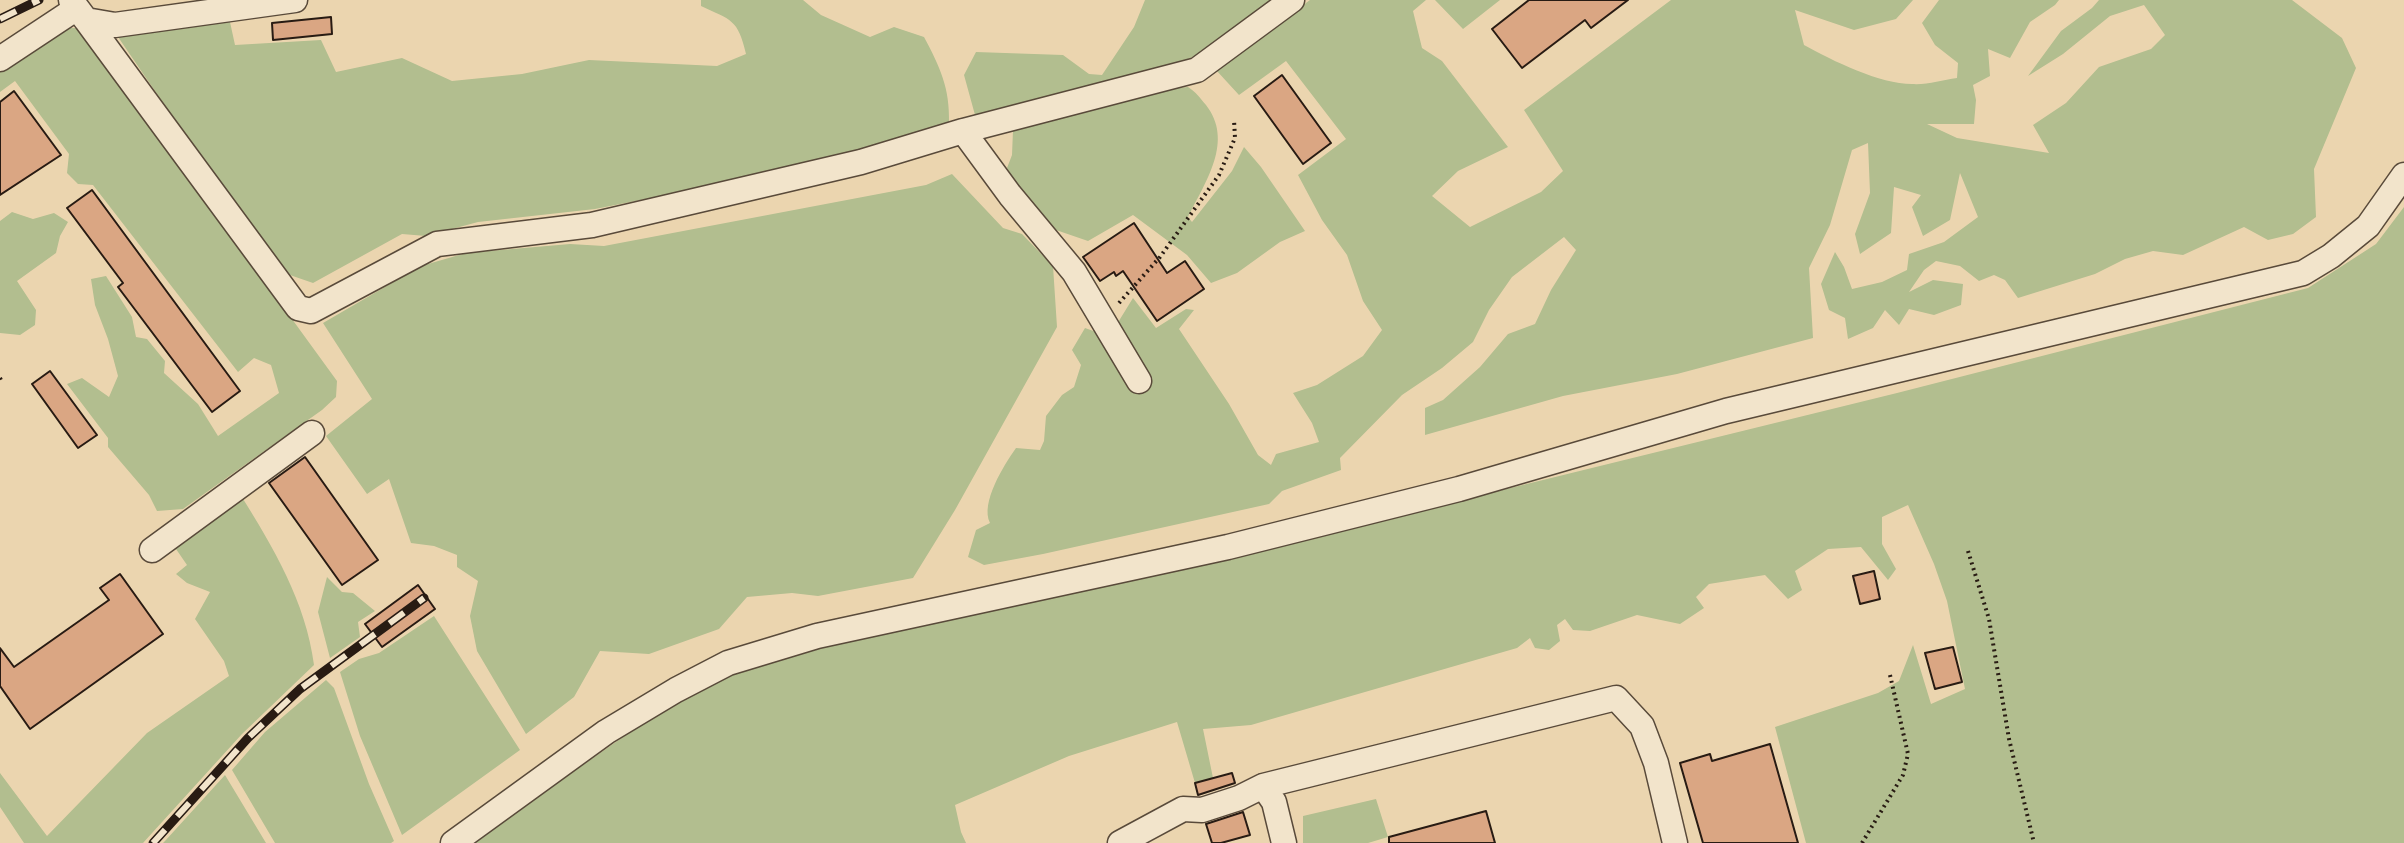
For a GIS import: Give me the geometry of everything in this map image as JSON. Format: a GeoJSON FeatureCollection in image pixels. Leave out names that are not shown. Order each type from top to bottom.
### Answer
{"type":"FeatureCollection","features":[{"type":"Feature","properties":{"kind":"lane"},"geometry":{"type":"LineString","coordinates":[[78,9],[115,25],[295,0]]}},
{"type":"Feature","properties":{"kind":"lane"},"geometry":{"type":"LineString","coordinates":[[78,9],[298,308],[311,311],[437,244],[592,225],[861,162],[963,131],[1197,70],[1292,0]]}},
{"type":"Feature","properties":{"kind":"lane"},"geometry":{"type":"LineString","coordinates":[[0,59],[78,9]]}},
{"type":"Feature","properties":{"kind":"lane"},"geometry":{"type":"LineString","coordinates":[[963,131],[1010,195],[1074,272],[1139,381]]}},
{"type":"Feature","properties":{"kind":"lane"},"geometry":{"type":"LineString","coordinates":[[453,843],[606,732],[728,663],[817,636],[1228,547],[1459,489],[1726,411],[2303,273],[2331,256],[2368,226],[2404,175]]}},
{"type":"Feature","properties":{"kind":"lane"},"geometry":{"type":"LineString","coordinates":[[152,550],[312,433]]}},
{"type":"Feature","properties":{"kind":"lane"},"geometry":{"type":"LineString","coordinates":[[1120,843],[1183,809],[1202,810],[1263,786],[1616,698],[1642,726],[1656,763],[1675,843]]}},
{"type":"Feature","properties":{"kind":"lane"},"geometry":{"type":"LineString","coordinates":[[1263,786],[1274,802],[1284,843]]}},
{"type":"Feature","properties":{"kind":"path"},"geometry":{"type":"LineString","coordinates":[[1104,321],[1160,257],[1219,175],[1235,138],[1234,120]]}},
{"type":"Feature","properties":{"kind":"path"},"geometry":{"type":"LineString","coordinates":[[1968,551],[1989,619],[2009,739],[2034,843]]}},
{"type":"Feature","properties":{"kind":"path"},"geometry":{"type":"LineString","coordinates":[[1862,843],[1903,775],[1908,754],[1890,675]]}},
{"type":"Feature","properties":{"kind":"green space"},"geometry":{"type":"Polygon","coordinates":[[[701,0],[803,0],[821,15],[870,37],[894,27],[924,37],[943,78],[949,123],[855,156],[742,180],[595,209],[478,222],[426,236],[402,234],[313,283],[287,274],[215,179],[116,34],[230,22],[235,45],[321,40],[336,72],[402,58],[452,81],[522,74],[589,60],[717,66],[746,54],[740,34],[732,22],[701,6],[701,0]]]}},
{"type":"Feature","properties":{"kind":"green space"},"geometry":{"type":"Polygon","coordinates":[[[1145,0],[1277,0],[1199,54],[1177,64],[975,115],[964,75],[976,52],[1063,55],[1089,74],[1102,75],[1134,27],[1145,0]]]}},
{"type":"Feature","properties":{"kind":"green space"},"geometry":{"type":"Polygon","coordinates":[[[1310,0],[1426,0],[1413,11],[1422,48],[1442,61],[1508,147],[1458,171],[1432,196],[1470,227],[1541,192],[1563,171],[1524,110],[1671,0],[1913,0],[1896,19],[1854,30],[1795,10],[1804,45],[1871,76],[1918,84],[1957,78],[1958,63],[1935,45],[1922,23],[1939,0],[2059,0],[2030,22],[2010,58],[1988,49],[1990,76],[1973,85],[1976,100],[1974,124],[1927,124],[1957,138],[2049,153],[2033,125],[2066,103],[2099,67],[2151,49],[2165,35],[2144,5],[2110,16],[2063,54],[2028,76],[2061,31],[2099,0],[2292,0],[2342,38],[2356,68],[2314,169],[2316,217],[2293,234],[2268,240],[2244,227],[2183,255],[2153,251],[2125,259],[2095,274],[2018,298],[2005,280],[1994,275],[1979,281],[1960,266],[1936,261],[1924,270],[1909,292],[1933,280],[1963,284],[1961,305],[1934,315],[1909,309],[1899,325],[1885,310],[1873,328],[1848,339],[1845,318],[1829,310],[1821,284],[1835,252],[1852,289],[1882,282],[1907,270],[1909,254],[1944,242],[1978,217],[1960,173],[1950,220],[1923,236],[1912,207],[1921,195],[1894,187],[1891,233],[1860,254],[1855,234],[1870,193],[1868,143],[1852,150],[1830,225],[1809,268],[1813,338],[1677,374],[1563,396],[1425,435],[1425,408],[1443,400],[1480,367],[1508,334],[1535,324],[1551,290],[1576,250],[1564,237],[1512,277],[1489,310],[1473,342],[1402,395],[1340,458],[1341,470],[1282,491],[1269,504],[984,565],[968,557],[976,530],[990,523],[988,505],[1005,464],[1016,448],[1040,450],[1046,416],[1062,395],[1074,387],[1081,365],[1072,350],[1085,328],[1099,333],[1134,387],[1148,388],[1117,324],[1133,298],[1156,328],[1186,309],[1194,310],[1179,329],[1229,404],[1258,455],[1271,465],[1276,454],[1319,442],[1312,423],[1293,393],[1317,385],[1363,356],[1382,330],[1363,301],[1347,255],[1322,220],[1298,175],[1346,139],[1286,61],[1239,95],[1216,70],[1310,0]]]}},
{"type":"Feature","properties":{"kind":"green space"},"geometry":{"type":"Polygon","coordinates":[[[1435,0],[1500,0],[1463,29],[1435,0]]]}},
{"type":"Feature","properties":{"kind":"green space"},"geometry":{"type":"Polygon","coordinates":[[[61,28],[78,28],[114,74],[337,381],[336,397],[322,410],[183,509],[157,511],[149,495],[108,447],[108,438],[67,384],[82,378],[109,397],[118,376],[95,305],[91,279],[106,276],[132,317],[136,337],[147,339],[165,361],[164,373],[198,404],[218,436],[279,393],[271,365],[254,358],[238,372],[93,185],[78,184],[67,173],[69,154],[15,81],[0,92],[0,69],[61,28]]]}},
{"type":"Feature","properties":{"kind":"green space"},"geometry":{"type":"Polygon","coordinates":[[[1188,87],[1206,105],[1218,133],[1209,175],[1188,217],[1192,222],[1232,171],[1244,147],[1305,231],[1280,242],[1237,273],[1211,283],[1187,255],[1133,215],[1088,241],[1056,230],[1026,202],[1007,168],[1012,155],[1013,130],[1165,89],[1188,87]]]}},
{"type":"Feature","properties":{"kind":"green space"},"geometry":{"type":"Polygon","coordinates":[[[952,174],[1003,228],[1022,234],[1053,266],[1057,327],[955,510],[913,578],[818,596],[792,593],[747,597],[719,629],[649,654],[600,651],[574,697],[526,734],[477,651],[470,616],[478,581],[457,567],[457,555],[434,546],[411,543],[389,479],[367,494],[326,436],[372,399],[323,323],[421,266],[466,253],[570,244],[604,246],[926,185],[952,174]]]}},
{"type":"Feature","properties":{"kind":"green space"},"geometry":{"type":"Polygon","coordinates":[[[2404,207],[2404,843],[1806,843],[1775,727],[1878,693],[1899,681],[1913,645],[1931,704],[1965,689],[1947,601],[1908,505],[1882,517],[1882,544],[1896,569],[1888,580],[1861,547],[1828,549],[1795,571],[1802,590],[1788,599],[1765,575],[1709,584],[1696,597],[1704,608],[1680,624],[1637,615],[1590,631],[1573,630],[1565,619],[1557,625],[1560,641],[1549,650],[1535,648],[1530,638],[1517,648],[1251,725],[1203,729],[1213,778],[1195,783],[1177,722],[1069,756],[955,805],[966,843],[471,843],[656,714],[731,671],[819,645],[1193,566],[1897,393],[2308,288],[2376,244],[2404,207]]]}},
{"type":"Feature","properties":{"kind":"green space"},"geometry":{"type":"Polygon","coordinates":[[[12,212],[33,219],[54,213],[68,222],[60,236],[56,253],[17,281],[36,310],[35,325],[20,335],[0,333],[0,221],[12,212]]]}},
{"type":"Feature","properties":{"kind":"green space"},"geometry":{"type":"Polygon","coordinates":[[[240,494],[276,555],[296,597],[314,665],[242,734],[143,843],[24,843],[0,807],[0,773],[47,836],[147,733],[229,676],[224,661],[195,619],[210,592],[187,583],[176,574],[187,565],[176,549],[160,559],[159,548],[240,494]]]}},
{"type":"Feature","properties":{"kind":"green space"},"geometry":{"type":"Polygon","coordinates":[[[327,577],[342,592],[353,593],[375,611],[358,622],[360,637],[330,658],[318,612],[327,577]]]}},
{"type":"Feature","properties":{"kind":"green space"},"geometry":{"type":"Polygon","coordinates":[[[434,616],[520,750],[402,835],[360,736],[340,672],[359,659],[379,653],[434,616]]]}},
{"type":"Feature","properties":{"kind":"green space"},"geometry":{"type":"Polygon","coordinates":[[[326,680],[334,688],[369,784],[394,841],[391,843],[275,843],[232,770],[265,732],[326,680]]]}},
{"type":"Feature","properties":{"kind":"green space"},"geometry":{"type":"Polygon","coordinates":[[[225,775],[266,843],[163,843],[165,841],[225,775]]]}},
{"type":"Feature","properties":{"kind":"green space"},"geometry":{"type":"Polygon","coordinates":[[[1376,799],[1388,837],[1368,843],[1303,843],[1303,816],[1376,799]]]}},
{"type":"Feature","properties":{"kind":"building"},"geometry":{"type":"Polygon","coordinates":[[[1529,0],[1628,0],[1591,28],[1585,20],[1522,68],[1492,29],[1529,0]]]}},
{"type":"Feature","properties":{"kind":"building"},"geometry":{"type":"Polygon","coordinates":[[[331,17],[332,34],[273,40],[272,23],[331,17]]]}},
{"type":"Feature","properties":{"kind":"building"},"geometry":{"type":"Polygon","coordinates":[[[1282,75],[1331,143],[1303,164],[1254,96],[1282,75]]]}},
{"type":"Feature","properties":{"kind":"building"},"geometry":{"type":"Polygon","coordinates":[[[14,91],[61,155],[0,195],[0,102],[14,91]]]}},
{"type":"Feature","properties":{"kind":"building"},"geometry":{"type":"Polygon","coordinates":[[[92,190],[240,391],[212,412],[118,287],[123,283],[67,208],[92,190]]]}},
{"type":"Feature","properties":{"kind":"building"},"geometry":{"type":"Polygon","coordinates":[[[1134,223],[1167,273],[1185,261],[1204,289],[1157,321],[1123,271],[1116,276],[1114,272],[1100,281],[1083,257],[1134,223]]]}},
{"type":"Feature","properties":{"kind":"building"},"geometry":{"type":"Polygon","coordinates":[[[50,371],[97,435],[78,448],[32,384],[50,371]]]}},
{"type":"Feature","properties":{"kind":"building"},"geometry":{"type":"Polygon","coordinates":[[[305,457],[378,560],[342,585],[269,483],[305,457]]]}},
{"type":"Feature","properties":{"kind":"building"},"geometry":{"type":"Polygon","coordinates":[[[1874,571],[1880,599],[1860,604],[1853,576],[1874,571]]]}},
{"type":"Feature","properties":{"kind":"building"},"geometry":{"type":"Polygon","coordinates":[[[120,574],[163,634],[30,729],[0,686],[0,648],[14,667],[109,600],[100,588],[120,574]]]}},
{"type":"Feature","properties":{"kind":"building"},"geometry":{"type":"Polygon","coordinates":[[[418,585],[435,609],[382,647],[365,624],[418,585]]]}},
{"type":"Feature","properties":{"kind":"building"},"geometry":{"type":"Polygon","coordinates":[[[1953,647],[1962,682],[1935,689],[1925,653],[1953,647]]]}},
{"type":"Feature","properties":{"kind":"building"},"geometry":{"type":"Polygon","coordinates":[[[1770,744],[1798,843],[1703,843],[1680,763],[1710,754],[1712,761],[1770,744]]]}},
{"type":"Feature","properties":{"kind":"building"},"geometry":{"type":"Polygon","coordinates":[[[1232,773],[1235,783],[1198,795],[1195,783],[1232,773]]]}},
{"type":"Feature","properties":{"kind":"building"},"geometry":{"type":"Polygon","coordinates":[[[1486,811],[1495,843],[1389,843],[1389,837],[1486,811]]]}},
{"type":"Feature","properties":{"kind":"building"},"geometry":{"type":"Polygon","coordinates":[[[1243,812],[1250,835],[1212,843],[1206,824],[1243,812]]]}},
{"type":"Feature","properties":{"kind":"railway"},"geometry":{"type":"LineString","coordinates":[[0,19],[39,0]]}},
{"type":"Feature","properties":{"kind":"railway"},"geometry":{"type":"LineString","coordinates":[[153,843],[248,738],[300,689],[424,598]]}}]}
